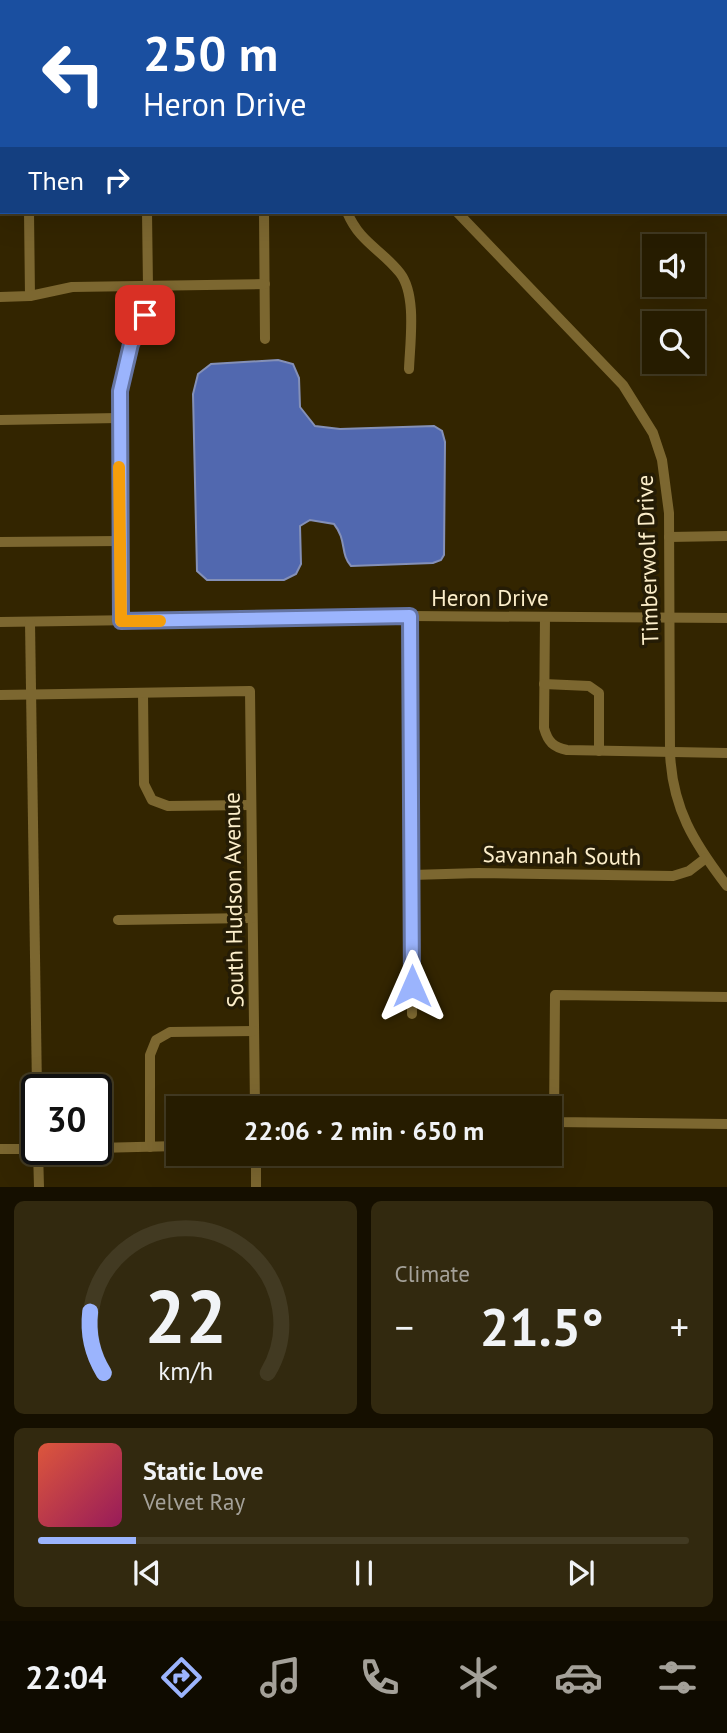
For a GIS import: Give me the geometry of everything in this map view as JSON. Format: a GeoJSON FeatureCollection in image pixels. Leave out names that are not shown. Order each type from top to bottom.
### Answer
{"type":"FeatureCollection","features":[{"type":"Feature","properties":{"kind":"street"},"geometry":{"type":"LineString","coordinates":[[29,214],[30,296]]}},
{"type":"Feature","properties":{"kind":"street"},"geometry":{"type":"LineString","coordinates":[[121,621],[119,418],[123,373],[131,344],[145,315],[148,287],[147,214]]}},
{"type":"Feature","properties":{"kind":"street"},"geometry":{"type":"LineString","coordinates":[[264,214],[265,339]]}},
{"type":"Feature","properties":{"kind":"street"},"geometry":{"type":"LineString","coordinates":[[348,214],[363,240],[400,274],[406,286],[411,305],[409,369]]}},
{"type":"Feature","properties":{"kind":"street","name":"Timberwolf Drive"},"geometry":{"type":"LineString","coordinates":[[459,214],[623,385],[653,433],[667,485],[670,752],[673,785],[678,805],[695,842],[727,886]]}},
{"type":"Feature","properties":{"kind":"street"},"geometry":{"type":"LineString","coordinates":[[0,297],[30,296],[72,287],[265,284]]}},
{"type":"Feature","properties":{"kind":"street"},"geometry":{"type":"LineString","coordinates":[[0,419],[119,418]]}},
{"type":"Feature","properties":{"kind":"street"},"geometry":{"type":"LineString","coordinates":[[669,537],[727,536]]}},
{"type":"Feature","properties":{"kind":"street"},"geometry":{"type":"LineString","coordinates":[[0,542],[120,541]]}},
{"type":"Feature","properties":{"kind":"street"},"geometry":{"type":"LineString","coordinates":[[410,616],[412,1014]]}},
{"type":"Feature","properties":{"kind":"street","name":"Heron Drive"},"geometry":{"type":"LineString","coordinates":[[0,622],[410,616],[727,618]]}},
{"type":"Feature","properties":{"kind":"street"},"geometry":{"type":"LineString","coordinates":[[545,617],[544,728],[552,746],[567,750],[727,753]]}},
{"type":"Feature","properties":{"kind":"street"},"geometry":{"type":"LineString","coordinates":[[30,622],[37,1074]]}},
{"type":"Feature","properties":{"kind":"street"},"geometry":{"type":"LineString","coordinates":[[544,684],[589,687],[599,693],[600,751]]}},
{"type":"Feature","properties":{"kind":"street","name":"South Hudson Avenue"},"geometry":{"type":"LineString","coordinates":[[143,693],[250,691],[255,1096]]}},
{"type":"Feature","properties":{"kind":"street"},"geometry":{"type":"LineString","coordinates":[[0,695],[143,693],[144,784],[152,800],[159,805],[168,806],[251,805]]}},
{"type":"Feature","properties":{"kind":"street","name":"Savannah South"},"geometry":{"type":"LineString","coordinates":[[412,875],[479,873],[673,876],[689,871],[706,858]]}},
{"type":"Feature","properties":{"kind":"street"},"geometry":{"type":"LineString","coordinates":[[118,920],[252,918]]}},
{"type":"Feature","properties":{"kind":"street"},"geometry":{"type":"LineString","coordinates":[[727,997],[555,995],[554,1122],[727,1124]]}},
{"type":"Feature","properties":{"kind":"street"},"geometry":{"type":"LineString","coordinates":[[150,1147],[150,1055],[156,1040],[170,1032],[254,1031]]}},
{"type":"Feature","properties":{"kind":"street"},"geometry":{"type":"LineString","coordinates":[[112,1148],[166,1146]]}},
{"type":"Feature","properties":{"kind":"street"},"geometry":{"type":"LineString","coordinates":[[0,1149],[21,1149]]}},
{"type":"Feature","properties":{"kind":"street"},"geometry":{"type":"LineString","coordinates":[[38,1165],[39,1187]]}},
{"type":"Feature","properties":{"kind":"street"},"geometry":{"type":"LineString","coordinates":[[256,1166],[256,1187]]}},
{"type":"Feature","properties":{"kind":"water"},"geometry":{"type":"Polygon","coordinates":[[[278,360],[293,364],[299,378],[300,407],[315,426],[340,429],[434,426],[442,431],[445,442],[444,555],[441,560],[433,563],[351,566],[334,524],[310,520],[300,526],[301,564],[296,574],[284,580],[207,580],[197,571],[193,394],[198,374],[211,364],[278,360]]]}},
{"type":"Feature","properties":{"kind":"slow traffic"},"geometry":{"type":"LineString","coordinates":[[119,467],[121,621],[160,621]]}},
{"type":"Feature","properties":{"kind":"route"},"geometry":{"type":"LineString","coordinates":[[145,315],[131,344],[120,391],[121,621],[410,616],[412,986]]}}]}
